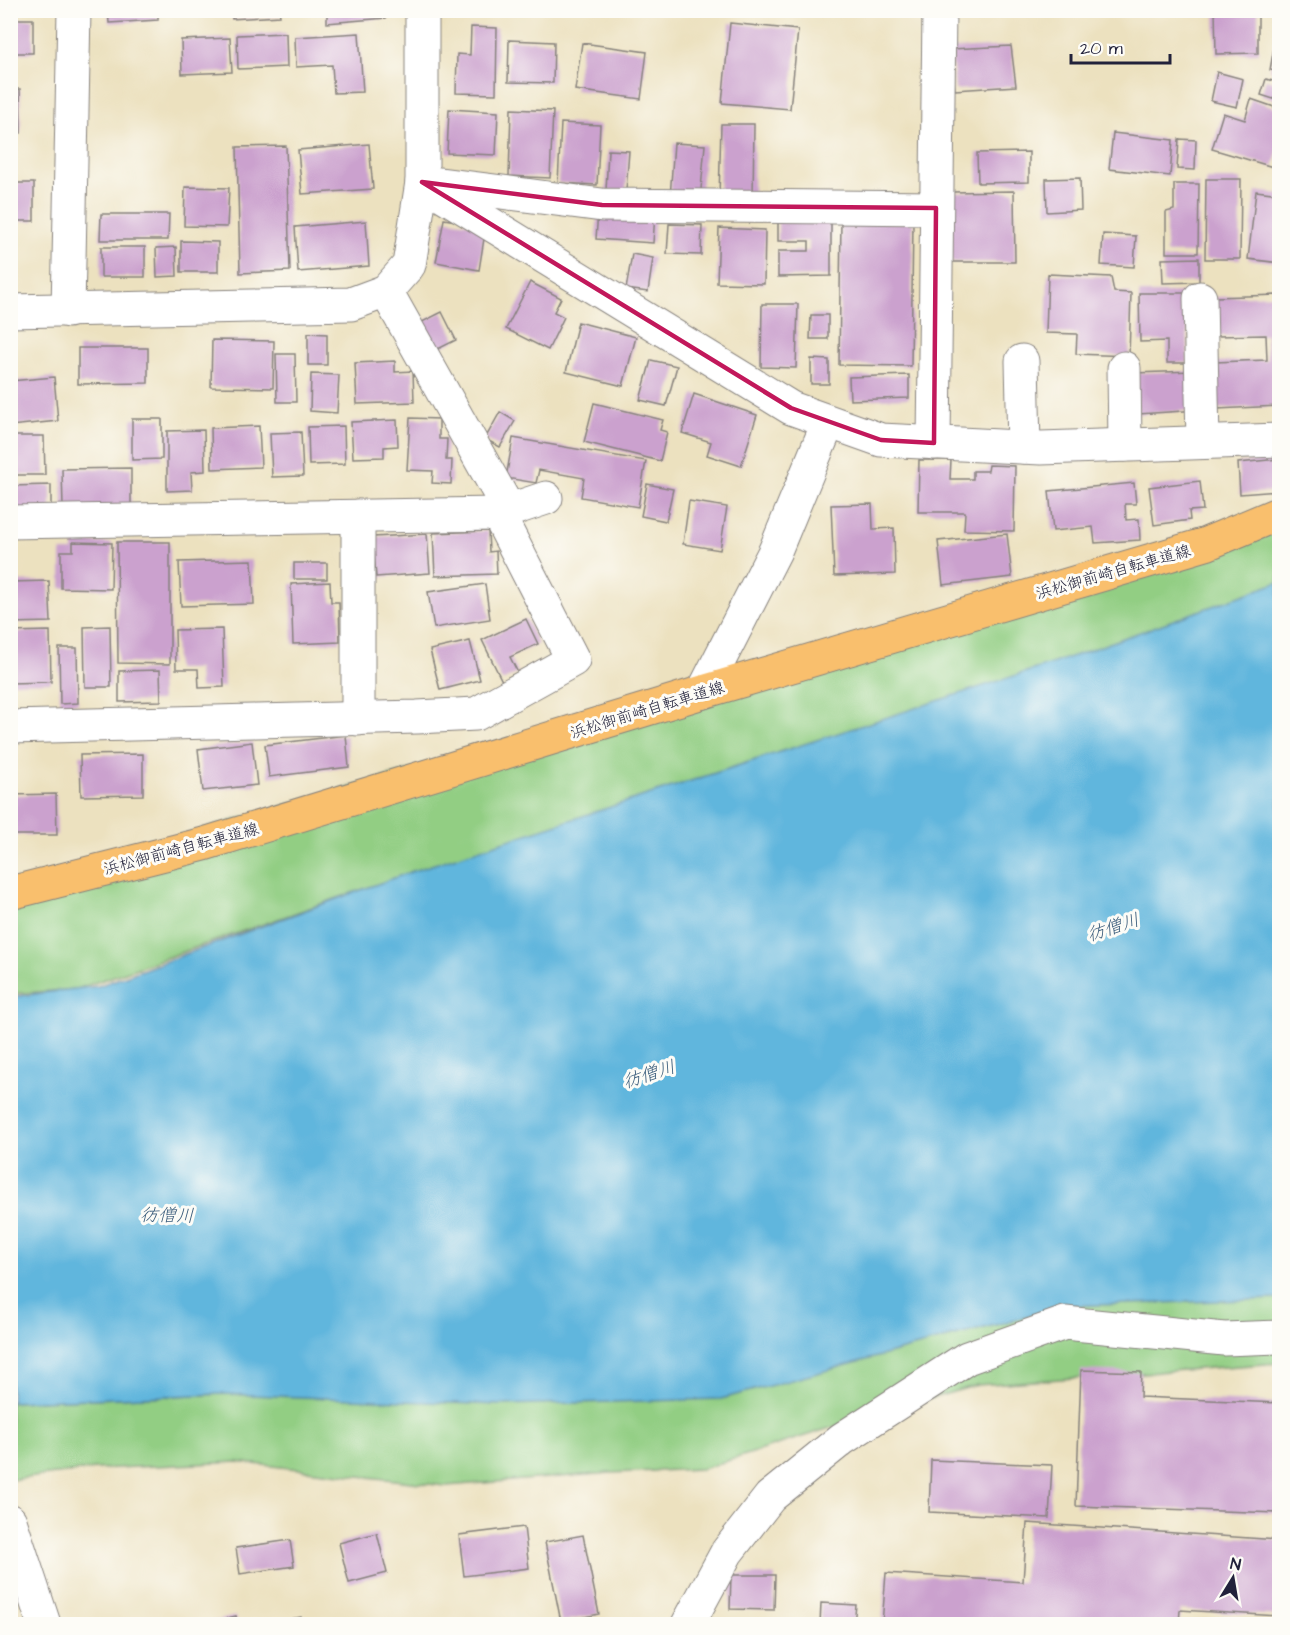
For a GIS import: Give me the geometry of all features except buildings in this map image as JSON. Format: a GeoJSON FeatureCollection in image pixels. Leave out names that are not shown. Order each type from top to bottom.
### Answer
{"type":"FeatureCollection","features":[{"type":"Feature","properties":{"kind":"main road","name":"浜松御前崎自転車道線"},"geometry":{"type":"LineString","coordinates":[[10,893],[204,844],[703,692],[1206,544],[1280,513]]}},
{"type":"Feature","properties":{"kind":"street"},"geometry":{"type":"LineString","coordinates":[[68,311],[74,10]]}},
{"type":"Feature","properties":{"kind":"street"},"geometry":{"type":"LineString","coordinates":[[10,311],[351,304],[386,291],[409,265],[422,182],[422,10]]}},
{"type":"Feature","properties":{"kind":"street"},"geometry":{"type":"LineString","coordinates":[[934,443],[939,10]]}},
{"type":"Feature","properties":{"kind":"street"},"geometry":{"type":"LineString","coordinates":[[422,182],[602,205],[936,208]]}},
{"type":"Feature","properties":{"kind":"street"},"geometry":{"type":"LineString","coordinates":[[422,182],[791,408],[881,440],[1041,448],[1280,440]]}},
{"type":"Feature","properties":{"kind":"street"},"geometry":{"type":"LineString","coordinates":[[10,727],[476,714],[573,660],[503,512],[386,291]]}},
{"type":"Feature","properties":{"kind":"street"},"geometry":{"type":"LineString","coordinates":[[1200,298],[1203,442]]}},
{"type":"Feature","properties":{"kind":"street"},"geometry":{"type":"LineString","coordinates":[[1022,361],[1024,447]]}},
{"type":"Feature","properties":{"kind":"street"},"geometry":{"type":"LineString","coordinates":[[1124,368],[1125,445]]}},
{"type":"Feature","properties":{"kind":"street"},"geometry":{"type":"LineString","coordinates":[[703,692],[775,550],[828,423]]}},
{"type":"Feature","properties":{"kind":"street"},"geometry":{"type":"LineString","coordinates":[[10,522],[503,512],[546,498]]}},
{"type":"Feature","properties":{"kind":"street"},"geometry":{"type":"LineString","coordinates":[[358,516],[358,718]]}},
{"type":"Feature","properties":{"kind":"street"},"geometry":{"type":"LineString","coordinates":[[688,1624],[727,1552],[770,1497],[842,1439],[967,1358],[1065,1323],[1224,1338],[1280,1337]]}},
{"type":"Feature","properties":{"kind":"street"},"geometry":{"type":"LineString","coordinates":[[10,1521],[45,1624]]}},
{"type":"Feature","properties":{"kind":"highlighted area"},"geometry":{"type":"Polygon","coordinates":[[[422,182],[602,205],[936,208],[934,443],[881,440],[791,408],[422,182]]]}},
{"type":"Feature","properties":{"kind":"green space"},"geometry":{"type":"Polygon","coordinates":[[[1279,522],[1279,592],[358,891],[77,989],[11,994],[10,884],[1279,522]]]}},
{"type":"Feature","properties":{"kind":"green space"},"geometry":{"type":"Polygon","coordinates":[[[1279,1283],[1279,1363],[977,1385],[830,1428],[702,1469],[610,1473],[446,1486],[237,1462],[96,1469],[11,1480],[10,1402],[223,1394],[970,1305],[1279,1283]]]}},
{"type":"Feature","properties":{"kind":"water","name":"彷僧川"},"geometry":{"type":"Polygon","coordinates":[[[1279,582],[1279,1299],[1066,1306],[721,1399],[501,1405],[223,1394],[11,1402],[10,997],[98,986],[413,871],[1054,663],[1279,582]]]}}]}
